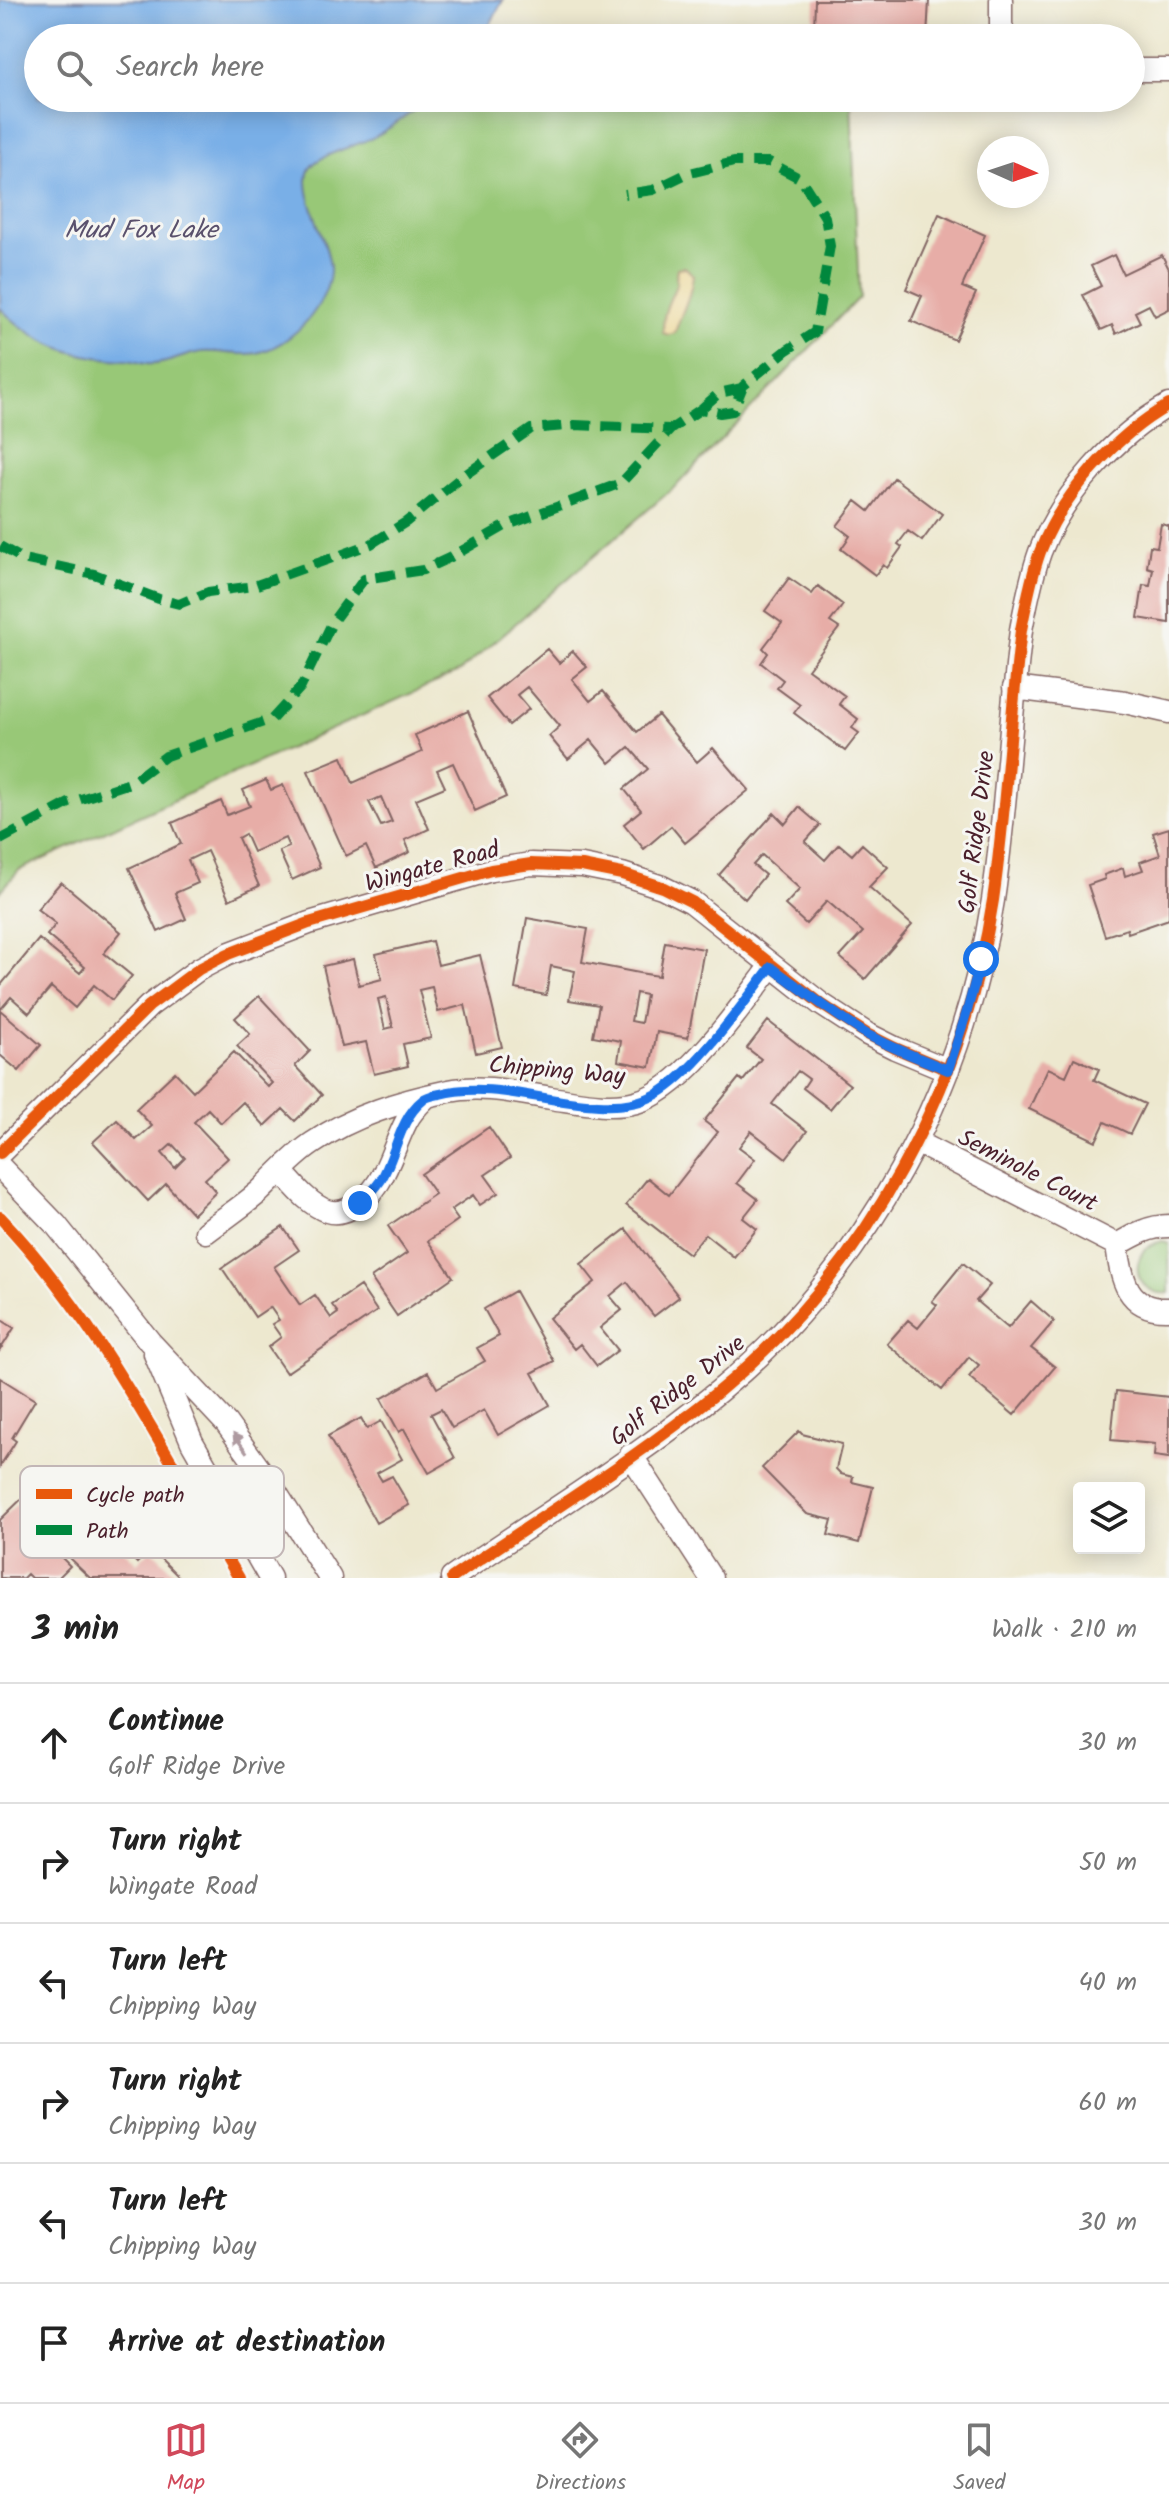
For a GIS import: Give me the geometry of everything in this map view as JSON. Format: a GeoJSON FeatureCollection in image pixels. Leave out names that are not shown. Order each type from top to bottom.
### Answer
{"type":"FeatureCollection","features":[{"type":"Feature","properties":{"kind":"street"},"geometry":{"type":"LineString","coordinates":[[1001,0],[1001,24]]}},
{"type":"Feature","properties":{"kind":"street"},"geometry":{"type":"LineString","coordinates":[[1145,70],[1169,70]]}},
{"type":"Feature","properties":{"kind":"street","name":"Golf Ridge Drive"},"geometry":{"type":"LineString","coordinates":[[452,1578],[720,1390],[780,1334],[818,1291],[856,1243],[888,1193],[916,1142],[948,1070],[967,1011],[992,901],[1021,630],[1028,590],[1041,550],[1073,491],[1101,459],[1169,405]]}},
{"type":"Feature","properties":{"kind":"street"},"geometry":{"type":"LineString","coordinates":[[1014,688],[1125,702],[1169,712]]}},
{"type":"Feature","properties":{"kind":"street","name":"Wingate Road"},"geometry":{"type":"LineString","coordinates":[[0,1153],[149,1006],[199,969],[228,954],[309,923],[491,870],[531,864],[582,866],[622,874],[662,887],[692,902],[771,967],[867,1034],[948,1070]]}},
{"type":"Feature","properties":{"kind":"street","name":"Chipping Way"},"geometry":{"type":"LineString","coordinates":[[206,1232],[258,1193],[298,1154],[341,1126],[367,1114],[452,1090],[508,1090],[611,1105],[655,1095],[691,1065],[771,967]]}},
{"type":"Feature","properties":{"kind":"street"},"geometry":{"type":"LineString","coordinates":[[281,1171],[314,1204],[329,1212],[339,1213],[349,1209],[360,1203],[381,1179],[407,1119],[425,1098]]}},
{"type":"Feature","properties":{"kind":"street","name":"Seminole Court"},"geometry":{"type":"LineString","coordinates":[[916,1142],[1117,1245]]}},
{"type":"Feature","properties":{"kind":"street"},"geometry":{"type":"LineString","coordinates":[[0,1167],[56,1225],[150,1342],[226,1423],[257,1466]]}},
{"type":"Feature","properties":{"kind":"street"},"geometry":{"type":"LineString","coordinates":[[1169,1226],[1138,1232],[1117,1245],[1126,1287],[1134,1297],[1153,1308],[1169,1309]]}},
{"type":"Feature","properties":{"kind":"street"},"geometry":{"type":"LineString","coordinates":[[150,1342],[192,1442],[206,1466]]}},
{"type":"Feature","properties":{"kind":"street"},"geometry":{"type":"LineString","coordinates":[[631,1455],[711,1578]]}},
{"type":"Feature","properties":{"kind":"street"},"geometry":{"type":"LineString","coordinates":[[284,1505],[330,1578]]}},
{"type":"Feature","properties":{"kind":"street"},"geometry":{"type":"LineString","coordinates":[[259,1558],[270,1578]]}},
{"type":"Feature","properties":{"kind":"green space"},"geometry":{"type":"Polygon","coordinates":[[[0,82],[24,92],[24,112],[851,112],[859,297],[678,484],[459,672],[19,870],[0,892],[0,82]]]}},
{"type":"Feature","properties":{"kind":"green space"},"geometry":{"type":"Polygon","coordinates":[[[1163,1241],[1169,1243],[1169,1293],[1147,1288],[1138,1272],[1138,1262],[1143,1253],[1163,1241]]]}},
{"type":"Feature","properties":{"kind":"sand"},"geometry":{"type":"Polygon","coordinates":[[[685,267],[693,275],[690,291],[675,333],[669,335],[663,333],[665,314],[676,286],[677,268],[685,267]]]}},
{"type":"Feature","properties":{"kind":"water","name":"Mud Fox Lake"},"geometry":{"type":"Polygon","coordinates":[[[0,0],[503,0],[490,24],[24,24],[24,112],[412,112],[376,136],[323,158],[311,167],[307,176],[308,188],[329,261],[328,284],[311,316],[297,331],[272,348],[244,354],[202,352],[151,364],[89,356],[42,340],[0,308],[0,0]]]}},
{"type":"Feature","properties":{"kind":"building"},"geometry":{"type":"Polygon","coordinates":[[[815,0],[929,0],[928,24],[814,24],[815,0]]]}},
{"type":"Feature","properties":{"kind":"building"},"geometry":{"type":"Polygon","coordinates":[[[939,214],[985,235],[962,287],[976,293],[955,340],[911,321],[922,296],[906,289],[939,214]]]}},
{"type":"Feature","properties":{"kind":"building"},"geometry":{"type":"Polygon","coordinates":[[[1114,255],[1123,274],[1162,255],[1169,269],[1169,309],[1155,316],[1149,305],[1135,312],[1140,322],[1116,334],[1112,325],[1101,330],[1083,295],[1101,286],[1091,266],[1114,255]]]}},
{"type":"Feature","properties":{"kind":"building"},"geometry":{"type":"Polygon","coordinates":[[[894,478],[942,514],[922,541],[908,531],[898,544],[902,547],[887,568],[883,565],[875,575],[841,549],[850,536],[837,526],[856,501],[869,511],[894,478]]]}},
{"type":"Feature","properties":{"kind":"building"},"geometry":{"type":"Polygon","coordinates":[[[1161,524],[1169,526],[1169,623],[1138,618],[1143,585],[1150,586],[1153,569],[1147,567],[1150,546],[1157,547],[1161,524]]]}},
{"type":"Feature","properties":{"kind":"building"},"geometry":{"type":"Polygon","coordinates":[[[789,578],[812,594],[818,586],[843,605],[830,622],[839,628],[808,669],[845,696],[839,704],[858,719],[852,728],[859,733],[845,751],[794,713],[800,705],[777,688],[783,680],[761,663],[768,653],[763,648],[782,623],[765,611],[789,578]]]}},
{"type":"Feature","properties":{"kind":"building"},"geometry":{"type":"Polygon","coordinates":[[[547,649],[559,663],[573,651],[587,667],[572,679],[590,701],[603,691],[637,732],[658,715],[697,762],[713,748],[749,790],[685,843],[671,826],[644,849],[624,824],[641,810],[624,789],[648,769],[629,747],[610,763],[591,740],[568,759],[549,736],[560,726],[527,687],[517,695],[529,709],[509,725],[487,698],[547,649]]]}},
{"type":"Feature","properties":{"kind":"building"},"geometry":{"type":"Polygon","coordinates":[[[468,711],[506,797],[475,811],[453,763],[437,770],[445,787],[416,799],[429,829],[405,840],[410,852],[376,868],[366,846],[346,856],[308,771],[342,757],[353,783],[422,752],[415,735],[468,711]],[[381,797],[369,802],[381,826],[392,822],[381,797]]]}},
{"type":"Feature","properties":{"kind":"building"},"geometry":{"type":"Polygon","coordinates":[[[266,780],[271,790],[283,785],[320,867],[292,880],[279,851],[289,847],[285,838],[253,852],[245,834],[238,838],[259,886],[229,900],[207,851],[188,860],[198,883],[175,893],[186,919],[158,932],[129,868],[181,844],[172,823],[221,801],[227,815],[250,806],[243,790],[266,780]]]}},
{"type":"Feature","properties":{"kind":"building"},"geometry":{"type":"Polygon","coordinates":[[[799,807],[820,825],[805,842],[825,860],[839,844],[852,855],[862,844],[888,867],[869,887],[912,925],[865,979],[840,957],[863,932],[827,901],[806,924],[785,905],[800,889],[762,855],[753,865],[765,875],[745,899],[719,875],[774,813],[785,824],[799,807]]]}},
{"type":"Feature","properties":{"kind":"building"},"geometry":{"type":"Polygon","coordinates":[[[1169,828],[1169,919],[1128,933],[1127,929],[1105,936],[1088,885],[1123,868],[1125,876],[1143,870],[1140,862],[1160,855],[1153,833],[1169,828]]]}},
{"type":"Feature","properties":{"kind":"building"},"geometry":{"type":"Polygon","coordinates":[[[61,882],[121,932],[104,953],[132,976],[112,1000],[94,985],[75,1008],[51,987],[29,1013],[11,997],[0,1010],[0,986],[39,939],[80,973],[85,967],[47,935],[56,924],[37,909],[61,882]]]}},
{"type":"Feature","properties":{"kind":"building"},"geometry":{"type":"Polygon","coordinates":[[[527,918],[588,929],[582,962],[639,973],[659,976],[665,942],[704,949],[688,1038],[657,1032],[650,1067],[618,1061],[621,1041],[593,1036],[599,1005],[569,1000],[575,971],[551,966],[546,995],[515,989],[527,918]],[[636,993],[631,1021],[641,1023],[646,995],[636,993]]]}},
{"type":"Feature","properties":{"kind":"building"},"geometry":{"type":"Polygon","coordinates":[[[432,941],[438,965],[480,955],[502,1047],[476,1053],[465,1005],[438,1012],[432,987],[419,990],[431,1038],[403,1044],[408,1066],[374,1074],[366,1042],[342,1047],[323,966],[353,959],[359,985],[382,979],[376,954],[432,941]],[[386,997],[378,999],[385,1029],[393,1027],[386,997]]]}},
{"type":"Feature","properties":{"kind":"building"},"geometry":{"type":"Polygon","coordinates":[[[259,996],[310,1051],[295,1066],[322,1095],[295,1121],[283,1109],[265,1126],[243,1102],[221,1123],[208,1109],[194,1122],[228,1158],[205,1179],[216,1192],[193,1214],[166,1184],[148,1201],[93,1142],[117,1120],[136,1140],[152,1126],[136,1109],[175,1072],[193,1091],[234,1052],[268,1087],[272,1083],[237,1046],[250,1034],[235,1018],[259,996]],[[172,1144],[162,1153],[175,1168],[185,1158],[172,1144]]]}},
{"type":"Feature","properties":{"kind":"building"},"geometry":{"type":"Polygon","coordinates":[[[0,1010],[41,1045],[19,1071],[0,1055],[0,1010]]]}},
{"type":"Feature","properties":{"kind":"building"},"geometry":{"type":"Polygon","coordinates":[[[768,1021],[850,1085],[830,1109],[803,1088],[809,1079],[798,1071],[772,1104],[807,1131],[786,1158],[751,1131],[739,1147],[755,1159],[737,1183],[758,1199],[743,1218],[757,1229],[734,1257],[705,1234],[689,1254],[626,1205],[648,1178],[669,1195],[718,1132],[704,1121],[739,1078],[743,1081],[761,1059],[747,1048],[768,1021]]]}},
{"type":"Feature","properties":{"kind":"building"},"geometry":{"type":"Polygon","coordinates":[[[1074,1058],[1099,1069],[1094,1080],[1145,1104],[1130,1134],[1105,1122],[1096,1141],[1029,1109],[1048,1068],[1066,1076],[1074,1058]]]}},
{"type":"Feature","properties":{"kind":"building"},"geometry":{"type":"Polygon","coordinates":[[[489,1127],[510,1158],[485,1175],[498,1193],[480,1205],[473,1195],[451,1210],[458,1220],[428,1241],[453,1277],[397,1316],[371,1278],[407,1253],[388,1226],[435,1194],[421,1174],[489,1127]]]}},
{"type":"Feature","properties":{"kind":"building"},"geometry":{"type":"Polygon","coordinates":[[[283,1227],[299,1250],[274,1267],[300,1305],[315,1295],[331,1318],[338,1313],[332,1305],[360,1286],[377,1311],[286,1373],[268,1347],[281,1337],[272,1324],[279,1320],[270,1307],[255,1317],[222,1268],[283,1227]]]}},
{"type":"Feature","properties":{"kind":"building"},"geometry":{"type":"Polygon","coordinates":[[[626,1229],[679,1297],[654,1316],[627,1282],[610,1296],[622,1310],[600,1328],[618,1350],[597,1366],[580,1344],[574,1349],[549,1318],[595,1282],[581,1264],[626,1229]]]}},
{"type":"Feature","properties":{"kind":"building"},"geometry":{"type":"Polygon","coordinates":[[[963,1263],[990,1285],[976,1301],[1008,1328],[1031,1301],[1054,1321],[1031,1348],[1055,1367],[1014,1415],[969,1377],[979,1365],[969,1357],[942,1390],[887,1344],[908,1320],[918,1328],[937,1305],[932,1301],[963,1263]]]}},
{"type":"Feature","properties":{"kind":"building"},"geometry":{"type":"Polygon","coordinates":[[[515,1291],[554,1361],[532,1373],[550,1405],[498,1435],[484,1410],[452,1428],[441,1409],[431,1414],[455,1458],[429,1473],[404,1429],[399,1432],[381,1399],[428,1372],[437,1388],[485,1361],[477,1348],[499,1336],[484,1309],[515,1291]]]}},
{"type":"Feature","properties":{"kind":"building"},"geometry":{"type":"Polygon","coordinates":[[[0,1319],[14,1328],[0,1350],[0,1319]]]}},
{"type":"Feature","properties":{"kind":"building"},"geometry":{"type":"Polygon","coordinates":[[[0,1378],[35,1400],[12,1438],[16,1441],[0,1466],[0,1378]]]}},
{"type":"Feature","properties":{"kind":"building"},"geometry":{"type":"Polygon","coordinates":[[[1116,1391],[1169,1397],[1169,1458],[1154,1456],[1155,1444],[1111,1440],[1116,1391]]]}},
{"type":"Feature","properties":{"kind":"building"},"geometry":{"type":"Polygon","coordinates":[[[361,1418],[367,1429],[381,1421],[402,1459],[377,1473],[382,1481],[392,1476],[409,1505],[376,1523],[328,1436],[361,1418]]]}},
{"type":"Feature","properties":{"kind":"building"},"geometry":{"type":"Polygon","coordinates":[[[799,1431],[842,1444],[836,1469],[853,1477],[852,1482],[873,1487],[859,1543],[828,1535],[832,1520],[807,1514],[762,1468],[799,1431]]]}},
{"type":"Feature","properties":{"kind":"building"},"geometry":{"type":"Polygon","coordinates":[[[20,1501],[20,1558],[62,1558],[70,1566],[58,1578],[31,1578],[27,1574],[23,1578],[0,1578],[0,1520],[20,1501]]]}},
{"type":"Feature","properties":{"kind":"building"},"geometry":{"type":"Polygon","coordinates":[[[69,1558],[132,1558],[137,1563],[142,1558],[160,1558],[180,1578],[90,1578],[69,1558]]]}},
{"type":"Feature","properties":{"kind":"marked path"},"geometry":{"type":"LineString","coordinates":[[0,840],[69,803],[130,783],[166,756],[272,719],[301,687],[333,621],[364,579],[423,570],[505,526],[621,483],[671,429],[701,409],[720,413],[733,411],[743,386],[787,350],[815,332],[830,246],[825,217],[801,179],[769,162],[734,162],[686,174],[653,190],[625,194]]}},
{"type":"Feature","properties":{"kind":"marked path"},"geometry":{"type":"LineString","coordinates":[[701,409],[719,393],[742,388]]}},
{"type":"Feature","properties":{"kind":"marked path"},"geometry":{"type":"LineString","coordinates":[[0,546],[23,559],[94,574],[179,604],[208,592],[254,586],[371,544],[406,522],[459,479],[531,429],[575,425],[671,429]]}},
{"type":"Feature","properties":{"kind":"cycle path"},"geometry":{"type":"LineString","coordinates":[[452,1578],[687,1416],[772,1343],[820,1290],[863,1232],[901,1171],[933,1106],[959,1039],[979,970],[993,900],[1021,630],[1040,552],[1062,509],[1093,468],[1130,432],[1169,405]]}},
{"type":"Feature","properties":{"kind":"cycle path"},"geometry":{"type":"LineString","coordinates":[[0,1153],[149,1006],[199,969],[228,954],[309,923],[491,870],[531,864],[582,866],[622,874],[662,887],[692,902],[821,1004],[867,1034],[948,1070]]}},
{"type":"Feature","properties":{"kind":"cycle path"},"geometry":{"type":"LineString","coordinates":[[0,1217],[69,1300],[174,1466]]}},
{"type":"Feature","properties":{"kind":"cycle path"},"geometry":{"type":"LineString","coordinates":[[227,1558],[239,1578]]}},
{"type":"Feature","properties":{"kind":"route"},"geometry":{"type":"LineString","coordinates":[[360,1203],[381,1179],[407,1119],[425,1098],[452,1090],[508,1090],[611,1105],[655,1095],[691,1065],[771,967],[867,1034],[948,1070],[981,959]]}}]}
